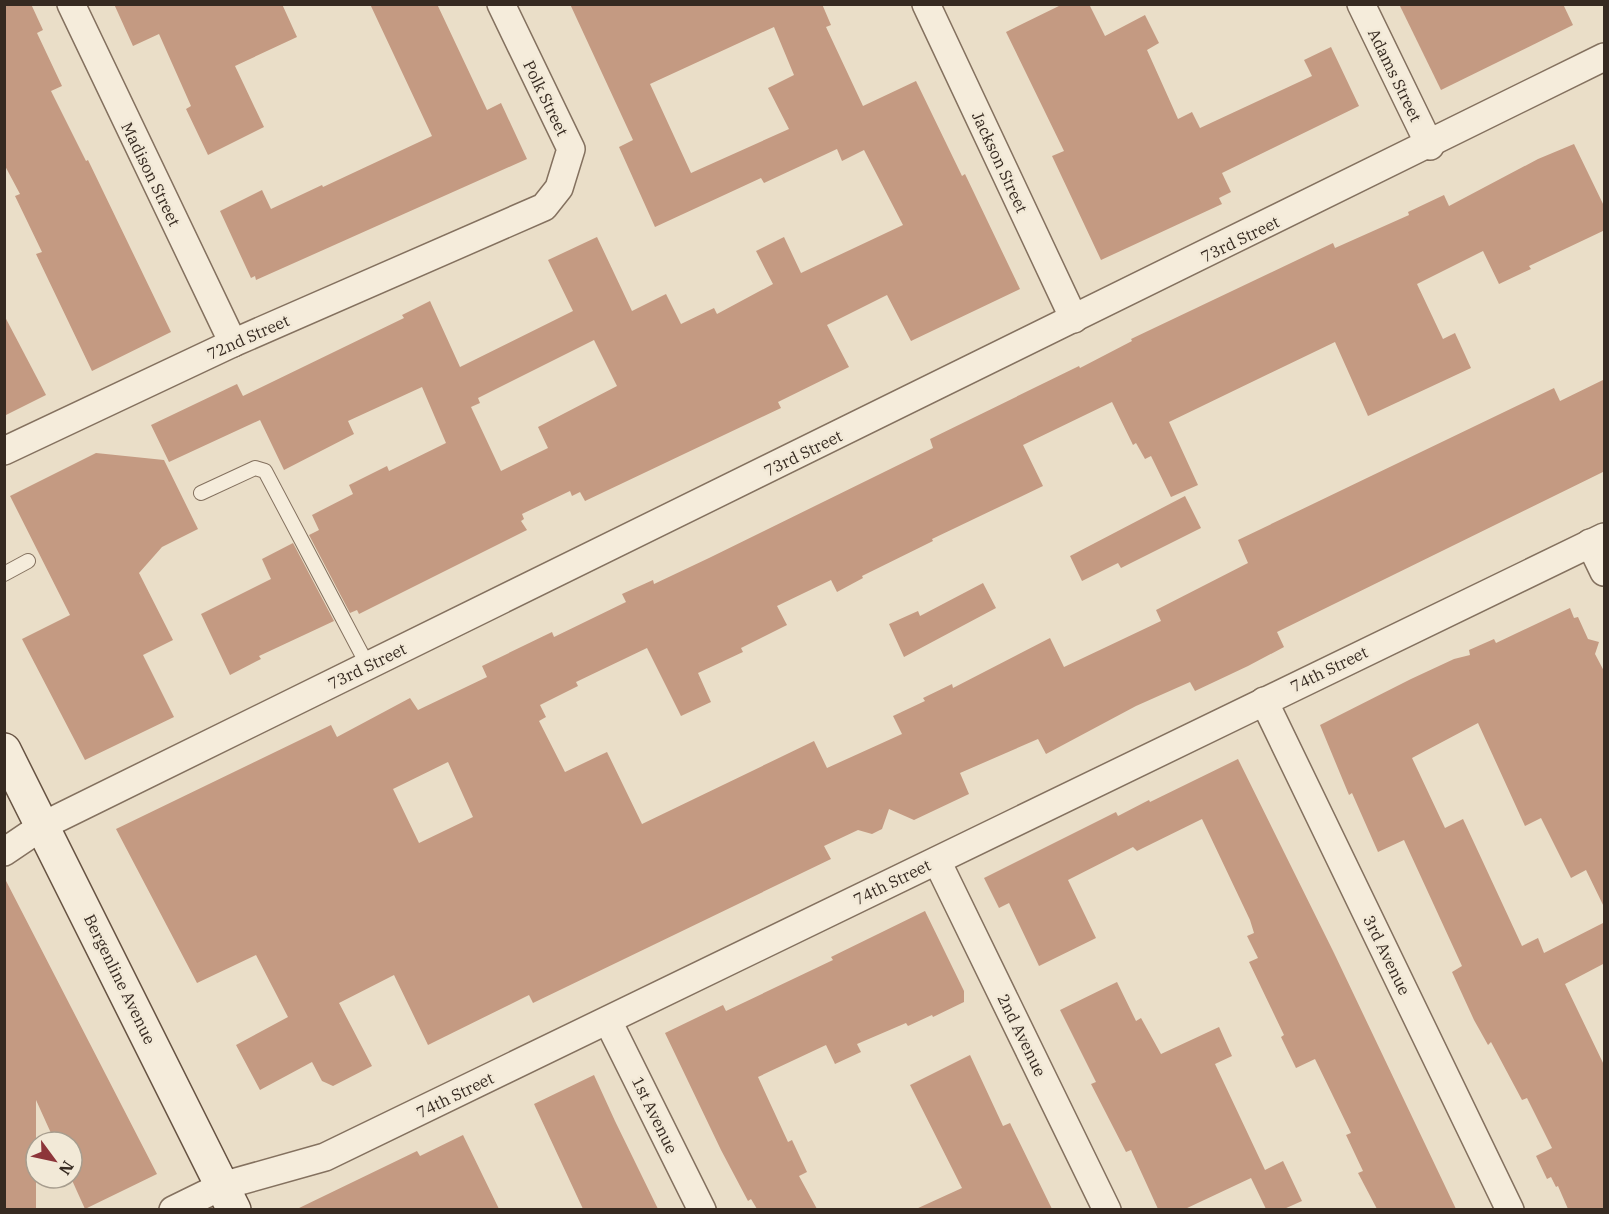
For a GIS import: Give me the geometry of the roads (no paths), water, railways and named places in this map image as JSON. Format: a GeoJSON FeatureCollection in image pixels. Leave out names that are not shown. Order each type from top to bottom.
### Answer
{"type":"FeatureCollection","features":[{"type":"Feature","properties":{"kind":"street","name":"Madison Street"},"geometry":{"type":"LineString","coordinates":[[71,4],[232,343]]}},
{"type":"Feature","properties":{"kind":"street","name":"Polk Street"},"geometry":{"type":"LineString","coordinates":[[494,226],[544,207],[559,188],[571,149],[501,4]]}},
{"type":"Feature","properties":{"kind":"street","name":"Jackson Street"},"geometry":{"type":"LineString","coordinates":[[926,4],[1074,319]]}},
{"type":"Feature","properties":{"kind":"street","name":"Adams Street"},"geometry":{"type":"LineString","coordinates":[[1361,4],[1430,146]]}},
{"type":"Feature","properties":{"kind":"street","name":"73rd Street"},"geometry":{"type":"LineString","coordinates":[[4,852],[44,825],[1430,146],[1605,57]]}},
{"type":"Feature","properties":{"kind":"street","name":"72nd Street"},"geometry":{"type":"LineString","coordinates":[[4,451],[232,343],[494,226]]}},
{"type":"Feature","properties":{"kind":"street"},"geometry":{"type":"LineString","coordinates":[[1597,540],[1605,572]]}},
{"type":"Feature","properties":{"kind":"street","name":"74th Street"},"geometry":{"type":"LineString","coordinates":[[173,1209],[228,1198],[325,1157],[1597,540]]}},
{"type":"Feature","properties":{"kind":"street","name":"3rd Avenue"},"geometry":{"type":"LineString","coordinates":[[1264,701],[1510,1209]]}},
{"type":"Feature","properties":{"kind":"street","name":"Bergenline Avenue"},"geometry":{"type":"LineString","coordinates":[[4,750],[44,825],[228,1198]]}},
{"type":"Feature","properties":{"kind":"street","name":"2nd Avenue"},"geometry":{"type":"LineString","coordinates":[[937,861],[1107,1209]]}},
{"type":"Feature","properties":{"kind":"street","name":"1st Avenue"},"geometry":{"type":"LineString","coordinates":[[608,1021],[702,1209]]}},
{"type":"Feature","properties":{"kind":"lane"},"geometry":{"type":"LineString","coordinates":[[201,493],[255,468],[266,471],[368,666]]}},
{"type":"Feature","properties":{"kind":"lane"},"geometry":{"type":"LineString","coordinates":[[4,574],[28,561]]}}]}
